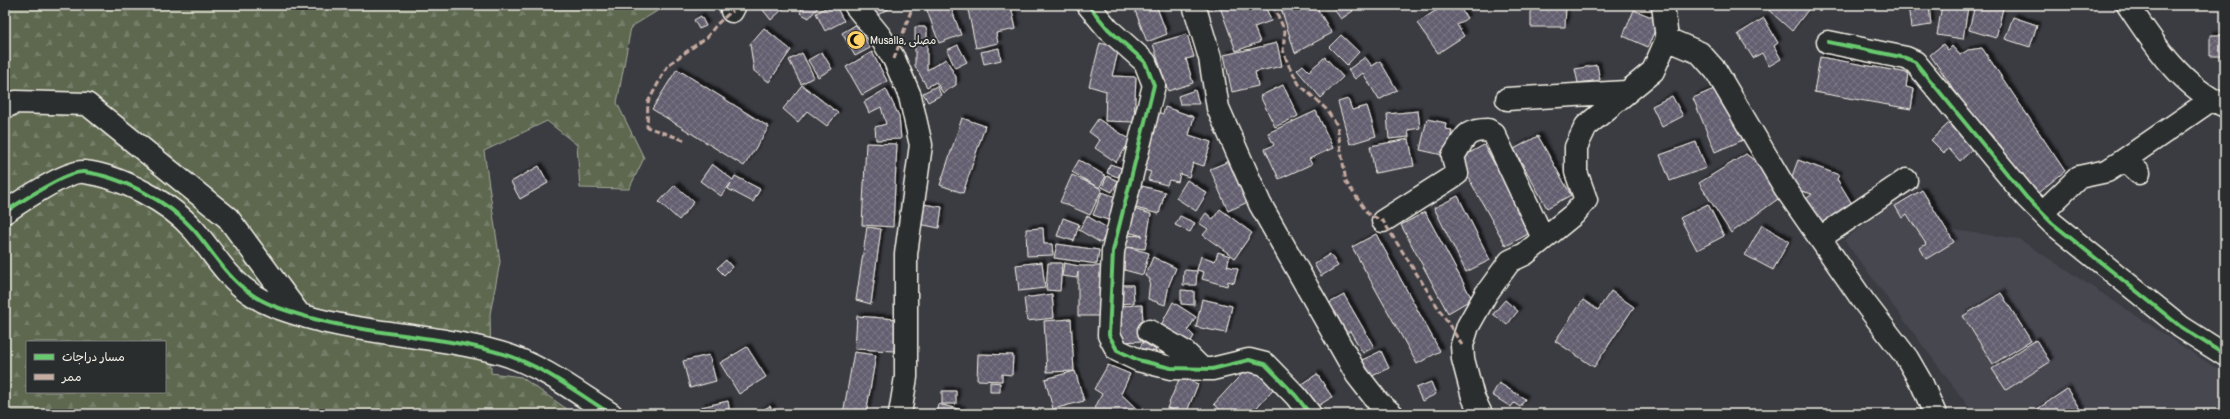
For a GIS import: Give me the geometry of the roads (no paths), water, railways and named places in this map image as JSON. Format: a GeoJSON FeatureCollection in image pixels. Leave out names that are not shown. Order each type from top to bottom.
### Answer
{"type":"FeatureCollection","features":[{"type":"Feature","properties":{"kind":"street"},"geometry":{"type":"LineString","coordinates":[[855,5],[880,36],[900,70],[910,96],[922,145],[906,254],[906,377],[900,414]]}},
{"type":"Feature","properties":{"kind":"street"},"geometry":{"type":"LineString","coordinates":[[1088,5],[1108,29],[1144,62],[1154,85],[1113,251],[1109,334],[1117,350],[1138,360],[1171,368],[1212,369],[1249,360],[1265,364],[1303,411]]}},
{"type":"Feature","properties":{"kind":"street"},"geometry":{"type":"LineString","coordinates":[[1194,5],[1210,58],[1218,108],[1260,204],[1357,375],[1378,402],[1392,414]]}},
{"type":"Feature","properties":{"kind":"street"},"geometry":{"type":"LineString","coordinates":[[1480,414],[1473,396],[1463,359],[1462,345],[1468,326],[1486,294],[1510,261],[1525,254],[1574,214],[1586,200],[1576,172],[1576,147],[1586,126],[1653,71],[1668,39],[1663,5]]}},
{"type":"Feature","properties":{"kind":"street"},"geometry":{"type":"LineString","coordinates":[[2042,213],[2080,177],[2130,168],[2218,103],[2177,72],[2128,5]]}},
{"type":"Feature","properties":{"kind":"street"},"geometry":{"type":"LineString","coordinates":[[1668,39],[1700,53],[1716,71],[1785,188],[1864,302],[1907,358],[1922,384],[1935,414]]}},
{"type":"Feature","properties":{"kind":"street"},"geometry":{"type":"LineString","coordinates":[[1828,42],[1906,58],[1915,62],[2052,224],[2181,327],[2225,355]]}},
{"type":"Feature","properties":{"kind":"street"},"geometry":{"type":"LineString","coordinates":[[1507,99],[1626,92]]}},
{"type":"Feature","properties":{"kind":"street"},"geometry":{"type":"LineString","coordinates":[[5,107],[16,102],[87,104],[228,218],[299,314]]}},
{"type":"Feature","properties":{"kind":"street"},"geometry":{"type":"LineString","coordinates":[[1383,221],[1457,174],[1453,156],[1460,141],[1469,133],[1488,130],[1494,134],[1543,238]]}},
{"type":"Feature","properties":{"kind":"street"},"geometry":{"type":"LineString","coordinates":[[5,212],[40,188],[82,171],[125,183],[164,205],[192,227],[225,269],[249,293],[283,310],[334,324],[383,333],[428,338],[500,352],[529,363],[611,414]]}},
{"type":"Feature","properties":{"kind":"street"},"geometry":{"type":"LineString","coordinates":[[1820,238],[1906,180]]}},
{"type":"Feature","properties":{"kind":"street"},"geometry":{"type":"LineString","coordinates":[[1149,330],[1185,352],[1202,369]]}},
{"type":"Feature","properties":{"kind":"place","name":"Musalla, مصلى"},"geometry":{"type":"Point","coordinates":[856,40]}}]}
